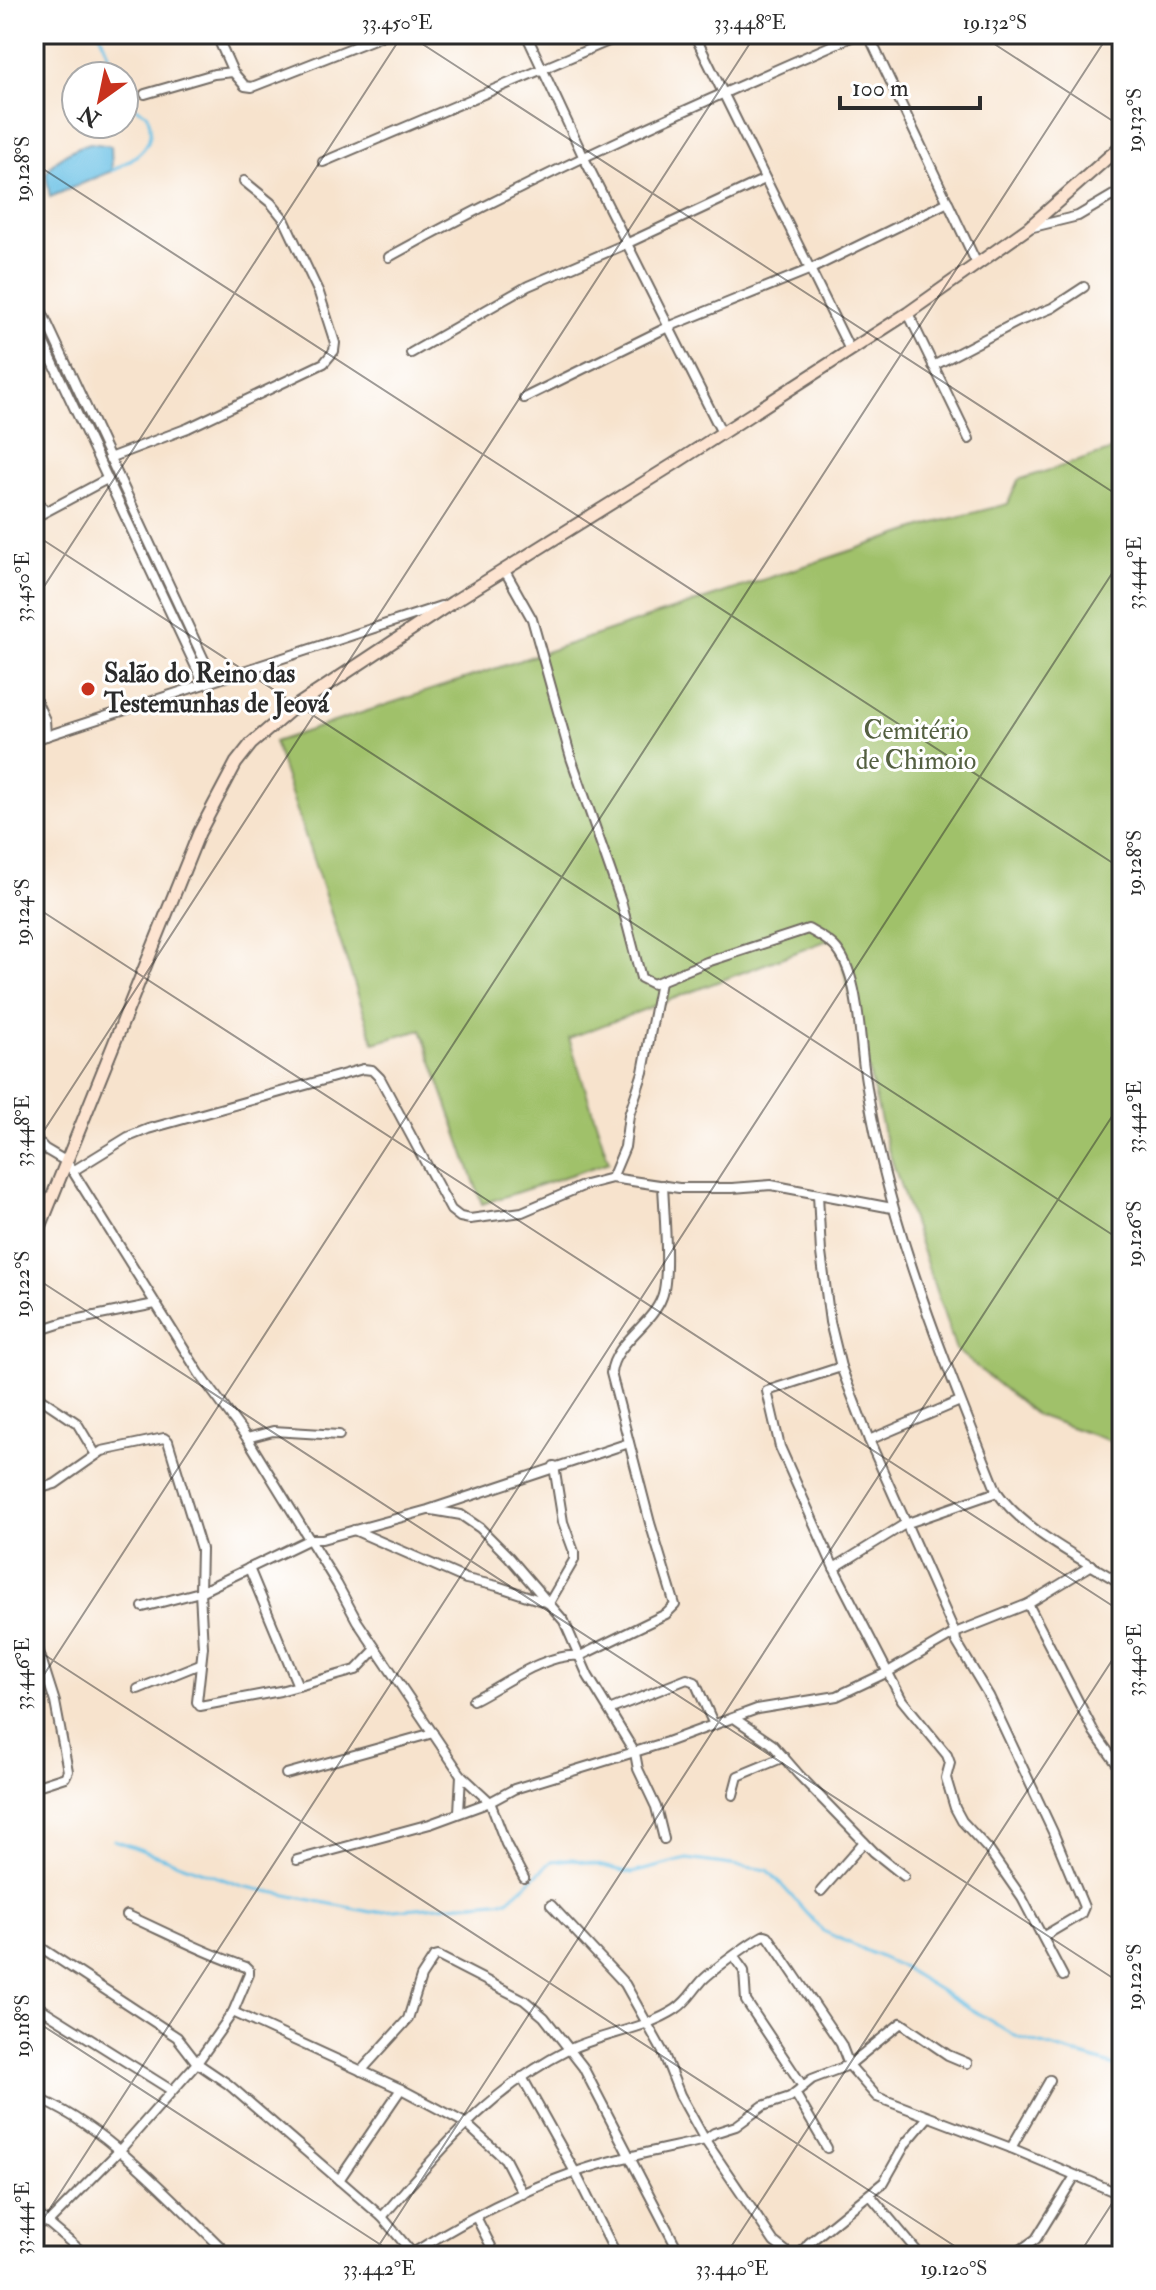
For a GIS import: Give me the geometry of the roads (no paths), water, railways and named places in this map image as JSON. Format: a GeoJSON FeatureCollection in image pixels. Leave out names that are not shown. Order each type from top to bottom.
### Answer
{"type":"FeatureCollection","features":[{"type":"Feature","properties":{"kind":"street"},"geometry":{"type":"LineString","coordinates":[[216,34],[233,72],[245,86],[252,87],[387,34]]}},
{"type":"Feature","properties":{"kind":"street"},"geometry":{"type":"LineString","coordinates":[[526,34],[584,158],[722,433]]}},
{"type":"Feature","properties":{"kind":"street"},"geometry":{"type":"LineString","coordinates":[[323,162],[625,34]]}},
{"type":"Feature","properties":{"kind":"street"},"geometry":{"type":"LineString","coordinates":[[694,34],[850,350]]}},
{"type":"Feature","properties":{"kind":"street"},"geometry":{"type":"LineString","coordinates":[[389,257],[584,158],[858,34]]}},
{"type":"Feature","properties":{"kind":"street"},"geometry":{"type":"LineString","coordinates":[[868,34],[977,264]]}},
{"type":"Feature","properties":{"kind":"street"},"geometry":{"type":"LineString","coordinates":[[145,94],[214,74],[233,72]]}},
{"type":"Feature","properties":{"kind":"street"},"geometry":{"type":"LineString","coordinates":[[34,1242],[70,1167],[199,833],[236,763],[251,744],[293,708],[453,602],[908,313],[1028,228],[1122,145]]}},
{"type":"Feature","properties":{"kind":"street"},"geometry":{"type":"LineString","coordinates":[[411,353],[528,286],[765,179]]}},
{"type":"Feature","properties":{"kind":"street"},"geometry":{"type":"LineString","coordinates":[[109,458],[203,421],[324,363],[334,351],[335,343],[319,293],[284,219],[279,210],[244,181]]}},
{"type":"Feature","properties":{"kind":"street"},"geometry":{"type":"LineString","coordinates":[[1028,228],[1078,216],[1122,190]]}},
{"type":"Feature","properties":{"kind":"street"},"geometry":{"type":"LineString","coordinates":[[524,398],[668,327],[811,269],[948,202]]}},
{"type":"Feature","properties":{"kind":"street"},"geometry":{"type":"LineString","coordinates":[[933,366],[1017,322],[1052,308],[1084,287]]}},
{"type":"Feature","properties":{"kind":"street"},"geometry":{"type":"LineString","coordinates":[[34,295],[205,662],[207,670],[203,681]]}},
{"type":"Feature","properties":{"kind":"street"},"geometry":{"type":"LineString","coordinates":[[908,313],[969,439]]}},
{"type":"Feature","properties":{"kind":"street"},"geometry":{"type":"LineString","coordinates":[[34,322],[203,681]]}},
{"type":"Feature","properties":{"kind":"street"},"geometry":{"type":"LineString","coordinates":[[34,518],[107,479]]}},
{"type":"Feature","properties":{"kind":"street"},"geometry":{"type":"LineString","coordinates":[[34,496],[45,511]]}},
{"type":"Feature","properties":{"kind":"street"},"geometry":{"type":"LineString","coordinates":[[505,571],[532,619],[571,758],[621,901],[641,978],[647,983],[660,982],[707,962],[808,929],[834,946],[847,964],[851,977],[866,1089],[892,1208],[960,1401],[997,1492],[1029,1525],[1122,1584]]}},
{"type":"Feature","properties":{"kind":"street"},"geometry":{"type":"LineString","coordinates":[[34,740],[203,681],[453,602]]}},
{"type":"Feature","properties":{"kind":"street"},"geometry":{"type":"LineString","coordinates":[[34,696],[45,720],[46,736]]}},
{"type":"Feature","properties":{"kind":"street"},"geometry":{"type":"LineString","coordinates":[[612,1178],[625,1147],[629,1115],[643,1072],[660,982]]}},
{"type":"Feature","properties":{"kind":"street"},"geometry":{"type":"LineString","coordinates":[[70,1167],[148,1129],[363,1069],[372,1070],[380,1078],[451,1210],[460,1217],[470,1219],[522,1212],[585,1185],[612,1178],[715,1189],[771,1185],[892,1208]]}},
{"type":"Feature","properties":{"kind":"street"},"geometry":{"type":"LineString","coordinates":[[34,1137],[70,1167],[199,1373],[247,1438],[357,1621],[461,1775],[490,1802],[502,1835],[524,1878]]}},
{"type":"Feature","properties":{"kind":"street"},"geometry":{"type":"LineString","coordinates":[[473,1700],[537,1665],[566,1656],[580,1656],[666,1614],[675,1605],[611,1373],[612,1364],[663,1297],[663,1185]]}},
{"type":"Feature","properties":{"kind":"street"},"geometry":{"type":"LineString","coordinates":[[818,1194],[830,1322],[841,1367],[869,1440],[956,1641],[989,1696],[1053,1832],[1084,1907],[1081,1914],[1044,1936]]}},
{"type":"Feature","properties":{"kind":"street"},"geometry":{"type":"LineString","coordinates":[[34,1332],[65,1322],[155,1304]]}},
{"type":"Feature","properties":{"kind":"street"},"geometry":{"type":"LineString","coordinates":[[841,1367],[767,1391],[780,1447],[834,1568],[909,1712],[947,1755],[950,1763],[946,1778],[955,1808],[1022,1898],[1063,1976]]}},
{"type":"Feature","properties":{"kind":"street"},"geometry":{"type":"LineString","coordinates":[[34,1394],[77,1423],[96,1455]]}},
{"type":"Feature","properties":{"kind":"street"},"geometry":{"type":"LineString","coordinates":[[869,1440],[960,1401]]}},
{"type":"Feature","properties":{"kind":"street"},"geometry":{"type":"LineString","coordinates":[[247,1438],[273,1431],[339,1435]]}},
{"type":"Feature","properties":{"kind":"street"},"geometry":{"type":"LineString","coordinates":[[34,1490],[55,1484],[107,1449],[164,1438],[168,1441],[202,1558],[203,1647],[197,1702],[204,1707],[356,1670],[376,1649]]}},
{"type":"Feature","properties":{"kind":"street"},"geometry":{"type":"LineString","coordinates":[[143,1607],[200,1592],[310,1539],[322,1539],[428,1510],[629,1443]]}},
{"type":"Feature","properties":{"kind":"street"},"geometry":{"type":"LineString","coordinates":[[549,1603],[574,1560],[563,1522],[554,1466]]}},
{"type":"Feature","properties":{"kind":"street"},"geometry":{"type":"LineString","coordinates":[[834,1568],[905,1524],[997,1492]]}},
{"type":"Feature","properties":{"kind":"street"},"geometry":{"type":"LineString","coordinates":[[428,1510],[451,1512],[470,1520],[509,1557],[564,1621],[588,1676],[635,1753],[638,1769],[656,1807],[664,1839]]}},
{"type":"Feature","properties":{"kind":"street"},"geometry":{"type":"LineString","coordinates":[[354,1530],[466,1579],[549,1603]]}},
{"type":"Feature","properties":{"kind":"street"},"geometry":{"type":"LineString","coordinates":[[297,1860],[430,1824],[490,1802],[514,1789],[635,1753],[771,1705],[837,1696],[888,1672],[955,1633],[1028,1604],[1092,1565]]}},
{"type":"Feature","properties":{"kind":"street"},"geometry":{"type":"LineString","coordinates":[[249,1568],[298,1686]]}},
{"type":"Feature","properties":{"kind":"street"},"geometry":{"type":"LineString","coordinates":[[1028,1604],[1094,1732],[1122,1771]]}},
{"type":"Feature","properties":{"kind":"street"},"geometry":{"type":"LineString","coordinates":[[34,1636],[55,1702],[68,1771],[65,1777],[34,1787]]}},
{"type":"Feature","properties":{"kind":"street"},"geometry":{"type":"LineString","coordinates":[[138,1689],[200,1664]]}},
{"type":"Feature","properties":{"kind":"street"},"geometry":{"type":"LineString","coordinates":[[609,1710],[692,1679],[714,1725]]}},
{"type":"Feature","properties":{"kind":"street"},"geometry":{"type":"LineString","coordinates":[[734,1718],[772,1744],[864,1842],[904,1876]]}},
{"type":"Feature","properties":{"kind":"street"},"geometry":{"type":"LineString","coordinates":[[286,1774],[433,1733]]}},
{"type":"Feature","properties":{"kind":"street"},"geometry":{"type":"LineString","coordinates":[[733,1795],[738,1776],[784,1757]]}},
{"type":"Feature","properties":{"kind":"street"},"geometry":{"type":"LineString","coordinates":[[459,1812],[461,1775]]}},
{"type":"Feature","properties":{"kind":"street"},"geometry":{"type":"LineString","coordinates":[[821,1891],[864,1842]]}},
{"type":"Feature","properties":{"kind":"street"},"geometry":{"type":"LineString","coordinates":[[551,1905],[625,1984],[668,2061],[680,2095],[705,2140],[774,2242],[792,2256]]}},
{"type":"Feature","properties":{"kind":"street"},"geometry":{"type":"LineString","coordinates":[[34,2223],[49,2222],[119,2151],[197,2063],[233,2012],[249,1970],[204,1953],[171,1934],[127,1915]]}},
{"type":"Feature","properties":{"kind":"street"},"geometry":{"type":"LineString","coordinates":[[382,2217],[465,2123],[522,2077],[570,2049],[611,2032],[646,2024],[688,2000],[707,1976],[760,1937],[768,1936],[841,2044],[849,2065],[877,2097],[1011,2148],[1122,2195]]}},
{"type":"Feature","properties":{"kind":"street"},"geometry":{"type":"LineString","coordinates":[[34,1943],[177,2037],[197,2063],[228,2084],[382,2217],[414,2255],[476,2217],[575,2172],[705,2140],[714,2133],[736,2126],[763,2106],[849,2065],[901,2023],[948,2055],[967,2063]]}},
{"type":"Feature","properties":{"kind":"street"},"geometry":{"type":"LineString","coordinates":[[361,2071],[408,2019],[429,1961],[438,1956],[536,2008],[583,2067],[678,2250]]}},
{"type":"Feature","properties":{"kind":"street"},"geometry":{"type":"LineString","coordinates":[[734,1957],[744,1971],[746,2001],[802,2085]]}},
{"type":"Feature","properties":{"kind":"street"},"geometry":{"type":"LineString","coordinates":[[34,2004],[171,2090]]}},
{"type":"Feature","properties":{"kind":"street"},"geometry":{"type":"LineString","coordinates":[[233,2012],[401,2089],[465,2123],[505,2159],[523,2194]]}},
{"type":"Feature","properties":{"kind":"street"},"geometry":{"type":"LineString","coordinates":[[522,2077],[617,2256]]}},
{"type":"Feature","properties":{"kind":"street"},"geometry":{"type":"LineString","coordinates":[[1011,2148],[1050,2080]]}},
{"type":"Feature","properties":{"kind":"street"},"geometry":{"type":"LineString","coordinates":[[339,2180],[401,2089]]}},
{"type":"Feature","properties":{"kind":"street"},"geometry":{"type":"LineString","coordinates":[[795,2093],[827,2148]]}},
{"type":"Feature","properties":{"kind":"street"},"geometry":{"type":"LineString","coordinates":[[34,2097],[60,2108],[119,2151],[230,2256]]}},
{"type":"Feature","properties":{"kind":"street"},"geometry":{"type":"LineString","coordinates":[[799,2256],[809,2243],[870,2195],[892,2173],[900,2153],[928,2117]]}},
{"type":"Feature","properties":{"kind":"street"},"geometry":{"type":"LineString","coordinates":[[1012,2256],[1036,2239],[1075,2176]]}},
{"type":"Feature","properties":{"kind":"street"},"geometry":{"type":"LineString","coordinates":[[870,2195],[921,2256]]}},
{"type":"Feature","properties":{"kind":"street"},"geometry":{"type":"LineString","coordinates":[[34,2211],[87,2256]]}},
{"type":"Feature","properties":{"kind":"street"},"geometry":{"type":"LineString","coordinates":[[476,2217],[496,2256]]}},
{"type":"Feature","properties":{"kind":"street"},"geometry":{"type":"LineString","coordinates":[[666,2256],[678,2250],[697,2256]]}},
{"type":"Feature","properties":{"kind":"street"},"geometry":{"type":"LineString","coordinates":[[976,2256],[1001,2256]]}},
{"type":"Feature","properties":{"kind":"water"},"geometry":{"type":"Polygon","coordinates":[[[90,143],[111,146],[112,171],[50,197],[46,174],[50,168],[65,154],[90,143]]]}},
{"type":"Feature","properties":{"kind":"waterway"},"geometry":{"type":"LineString","coordinates":[[100,34],[111,60]]}},
{"type":"Feature","properties":{"kind":"waterway"},"geometry":{"type":"LineString","coordinates":[[112,171],[137,155],[148,142],[150,125],[147,114],[140,110]]}},
{"type":"Feature","properties":{"kind":"waterway"},"geometry":{"type":"LineString","coordinates":[[114,1840],[242,1886],[371,1912],[508,1900],[552,1861],[572,1859],[632,1873],[687,1859],[768,1870],[823,1931],[900,1966],[1017,2037],[1122,2068]]}},
{"type":"Feature","properties":{"kind":"place","name":"Salão do Reino das Testemunhas de Jeová"},"geometry":{"type":"Point","coordinates":[88,689]}},
{"type":"Feature","properties":{"kind":"park label","name":"Cemitério de Chimoio"},"geometry":{"type":"Point","coordinates":[916,746]}}]}
